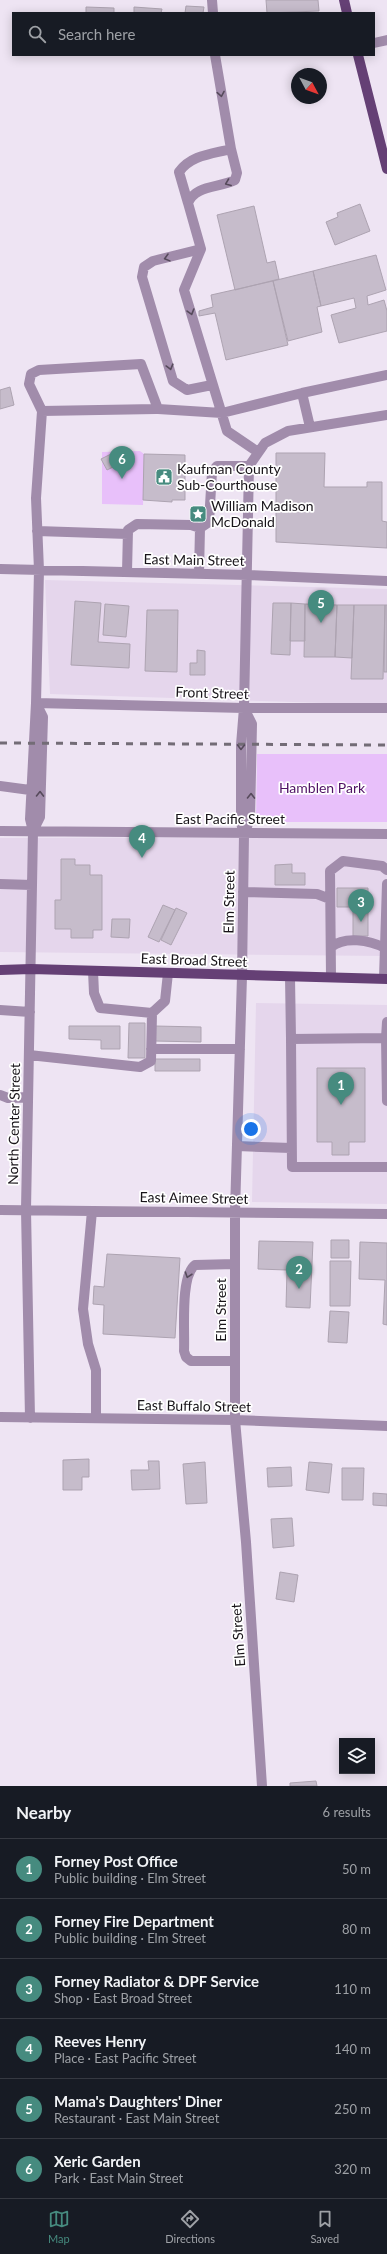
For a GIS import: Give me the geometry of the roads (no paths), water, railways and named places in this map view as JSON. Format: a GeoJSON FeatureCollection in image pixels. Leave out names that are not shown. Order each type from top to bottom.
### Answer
{"type":"FeatureCollection","features":[{"type":"Feature","properties":{"kind":"main road"},"geometry":{"type":"LineString","coordinates":[[344,0],[347,12]]}},
{"type":"Feature","properties":{"kind":"main road"},"geometry":{"type":"LineString","coordinates":[[358,56],[387,169]]}},
{"type":"Feature","properties":{"kind":"main road","name":"East Broad Street"},"geometry":{"type":"LineString","coordinates":[[0,970],[31,969],[242,976],[385,978]]}},
{"type":"Feature","properties":{"kind":"street"},"geometry":{"type":"LineString","coordinates":[[212,0],[213,12]]}},
{"type":"Feature","properties":{"kind":"street"},"geometry":{"type":"LineString","coordinates":[[375,43],[387,40]]}},
{"type":"Feature","properties":{"kind":"street"},"geometry":{"type":"LineString","coordinates":[[188,203],[191,196],[196,192],[235,180],[236,173],[215,56]]}},
{"type":"Feature","properties":{"kind":"street"},"geometry":{"type":"LineString","coordinates":[[231,149],[193,158],[184,164],[179,172],[201,249],[184,290],[227,431],[258,452]]}},
{"type":"Feature","properties":{"kind":"street"},"geometry":{"type":"LineString","coordinates":[[201,249],[153,262],[144,267],[142,277],[173,381],[187,390],[212,385]]}},
{"type":"Feature","properties":{"kind":"street"},"geometry":{"type":"LineString","coordinates":[[38,743],[36,703],[39,570],[36,498],[42,411],[29,384],[31,374],[39,370],[141,364],[158,409]]}},
{"type":"Feature","properties":{"kind":"street"},"geometry":{"type":"LineString","coordinates":[[42,411],[158,409],[222,413],[302,393],[387,375]]}},
{"type":"Feature","properties":{"kind":"street"},"geometry":{"type":"LineString","coordinates":[[302,393],[310,427]]}},
{"type":"Feature","properties":{"kind":"street"},"geometry":{"type":"LineString","coordinates":[[200,528],[209,522],[212,472],[217,466],[249,466],[265,443],[277,435],[310,427],[387,415]]}},
{"type":"Feature","properties":{"kind":"street","name":"Elm Street"},"geometry":{"type":"LineString","coordinates":[[249,466],[248,574],[244,708],[241,745],[241,823],[244,834],[237,1146],[234,1420],[246,1542],[262,1786]]}},
{"type":"Feature","properties":{"kind":"street"},"geometry":{"type":"LineString","coordinates":[[127,572],[128,530],[137,524],[191,525],[200,528]]}},
{"type":"Feature","properties":{"kind":"street"},"geometry":{"type":"LineString","coordinates":[[199,574],[200,528]]}},
{"type":"Feature","properties":{"kind":"street"},"geometry":{"type":"LineString","coordinates":[[37,530],[128,534]]}},
{"type":"Feature","properties":{"kind":"street","name":"East Main Street"},"geometry":{"type":"LineString","coordinates":[[0,569],[248,574],[387,581]]}},
{"type":"Feature","properties":{"kind":"street","name":"Front Street"},"geometry":{"type":"LineString","coordinates":[[36,703],[244,708],[387,708]]}},
{"type":"Feature","properties":{"kind":"street","name":"North Center Street"},"geometry":{"type":"LineString","coordinates":[[30,1418],[26,1210],[33,831],[30,819],[30,790],[38,743]]}},
{"type":"Feature","properties":{"kind":"street","name":"North Center Street"},"geometry":{"type":"LineString","coordinates":[[33,831],[40,817],[38,743]]}},
{"type":"Feature","properties":{"kind":"street"},"geometry":{"type":"LineString","coordinates":[[0,786],[30,790]]}},
{"type":"Feature","properties":{"kind":"street","name":"East Pacific Street"},"geometry":{"type":"LineString","coordinates":[[0,831],[387,834]]}},
{"type":"Feature","properties":{"kind":"street"},"geometry":{"type":"LineString","coordinates":[[331,978],[330,871],[343,861],[382,866],[387,870]]}},
{"type":"Feature","properties":{"kind":"street"},"geometry":{"type":"LineString","coordinates":[[0,884],[32,885]]}},
{"type":"Feature","properties":{"kind":"street"},"geometry":{"type":"LineString","coordinates":[[385,978],[387,884]]}},
{"type":"Feature","properties":{"kind":"street"},"geometry":{"type":"LineString","coordinates":[[243,892],[317,894],[330,899]]}},
{"type":"Feature","properties":{"kind":"street"},"geometry":{"type":"LineString","coordinates":[[331,947],[338,941],[372,942],[385,948]]}},
{"type":"Feature","properties":{"kind":"street"},"geometry":{"type":"LineString","coordinates":[[93,971],[94,993],[100,1008],[152,1013]]}},
{"type":"Feature","properties":{"kind":"street"},"geometry":{"type":"LineString","coordinates":[[29,1055],[140,1067],[151,1061],[152,1013],[165,1001],[168,973]]}},
{"type":"Feature","properties":{"kind":"street"},"geometry":{"type":"LineString","coordinates":[[290,977],[290,1148],[292,1166],[387,1167]]}},
{"type":"Feature","properties":{"kind":"street"},"geometry":{"type":"LineString","coordinates":[[0,1010],[30,1012]]}},
{"type":"Feature","properties":{"kind":"street"},"geometry":{"type":"LineString","coordinates":[[387,1022],[387,1100]]}},
{"type":"Feature","properties":{"kind":"street"},"geometry":{"type":"LineString","coordinates":[[291,1039],[386,1038]]}},
{"type":"Feature","properties":{"kind":"street"},"geometry":{"type":"LineString","coordinates":[[151,1050],[240,1049]]}},
{"type":"Feature","properties":{"kind":"street"},"geometry":{"type":"LineString","coordinates":[[0,1095],[8,1098],[28,1097]]}},
{"type":"Feature","properties":{"kind":"street"},"geometry":{"type":"LineString","coordinates":[[237,1146],[290,1148]]}},
{"type":"Feature","properties":{"kind":"street","name":"East Aimee Street"},"geometry":{"type":"LineString","coordinates":[[0,1210],[387,1214]]}},
{"type":"Feature","properties":{"kind":"street"},"geometry":{"type":"LineString","coordinates":[[92,1211],[83,1309],[88,1344],[96,1370],[96,1418]]}},
{"type":"Feature","properties":{"kind":"street"},"geometry":{"type":"LineString","coordinates":[[235,1264],[195,1265],[189,1269],[186,1282],[184,1351],[186,1357],[190,1361],[235,1361]]}},
{"type":"Feature","properties":{"kind":"street","name":"East Buffalo Street"},"geometry":{"type":"LineString","coordinates":[[0,1417],[234,1420],[387,1426]]}},
{"type":"Feature","properties":{"kind":"railway"},"geometry":{"type":"LineString","coordinates":[[0,743],[387,745]]}},
{"type":"Feature","properties":{"kind":"place","name":"Kaufman County Sub-Courthouse"},"geometry":{"type":"Point","coordinates":[164,477]}},
{"type":"Feature","properties":{"kind":"place","name":"Xeric Garden"},"geometry":{"type":"Point","coordinates":[122,479]}},
{"type":"Feature","properties":{"kind":"place","name":"William Madison McDonald"},"geometry":{"type":"Point","coordinates":[198,514]}},
{"type":"Feature","properties":{"kind":"place","name":"Mama's Daughters' Diner"},"geometry":{"type":"Point","coordinates":[321,623]}},
{"type":"Feature","properties":{"kind":"place","name":"Reeves Henry"},"geometry":{"type":"Point","coordinates":[142,858]}},
{"type":"Feature","properties":{"kind":"place","name":"Forney Radiator & DPF Service"},"geometry":{"type":"Point","coordinates":[361,922]}},
{"type":"Feature","properties":{"kind":"place","name":"Forney Post Office"},"geometry":{"type":"Point","coordinates":[341,1105]}},
{"type":"Feature","properties":{"kind":"place","name":"Forney Fire Department"},"geometry":{"type":"Point","coordinates":[299,1289]}},
{"type":"Feature","properties":{"kind":"park label","name":"Hamblen Park"},"geometry":{"type":"Point","coordinates":[322,788]}}]}
